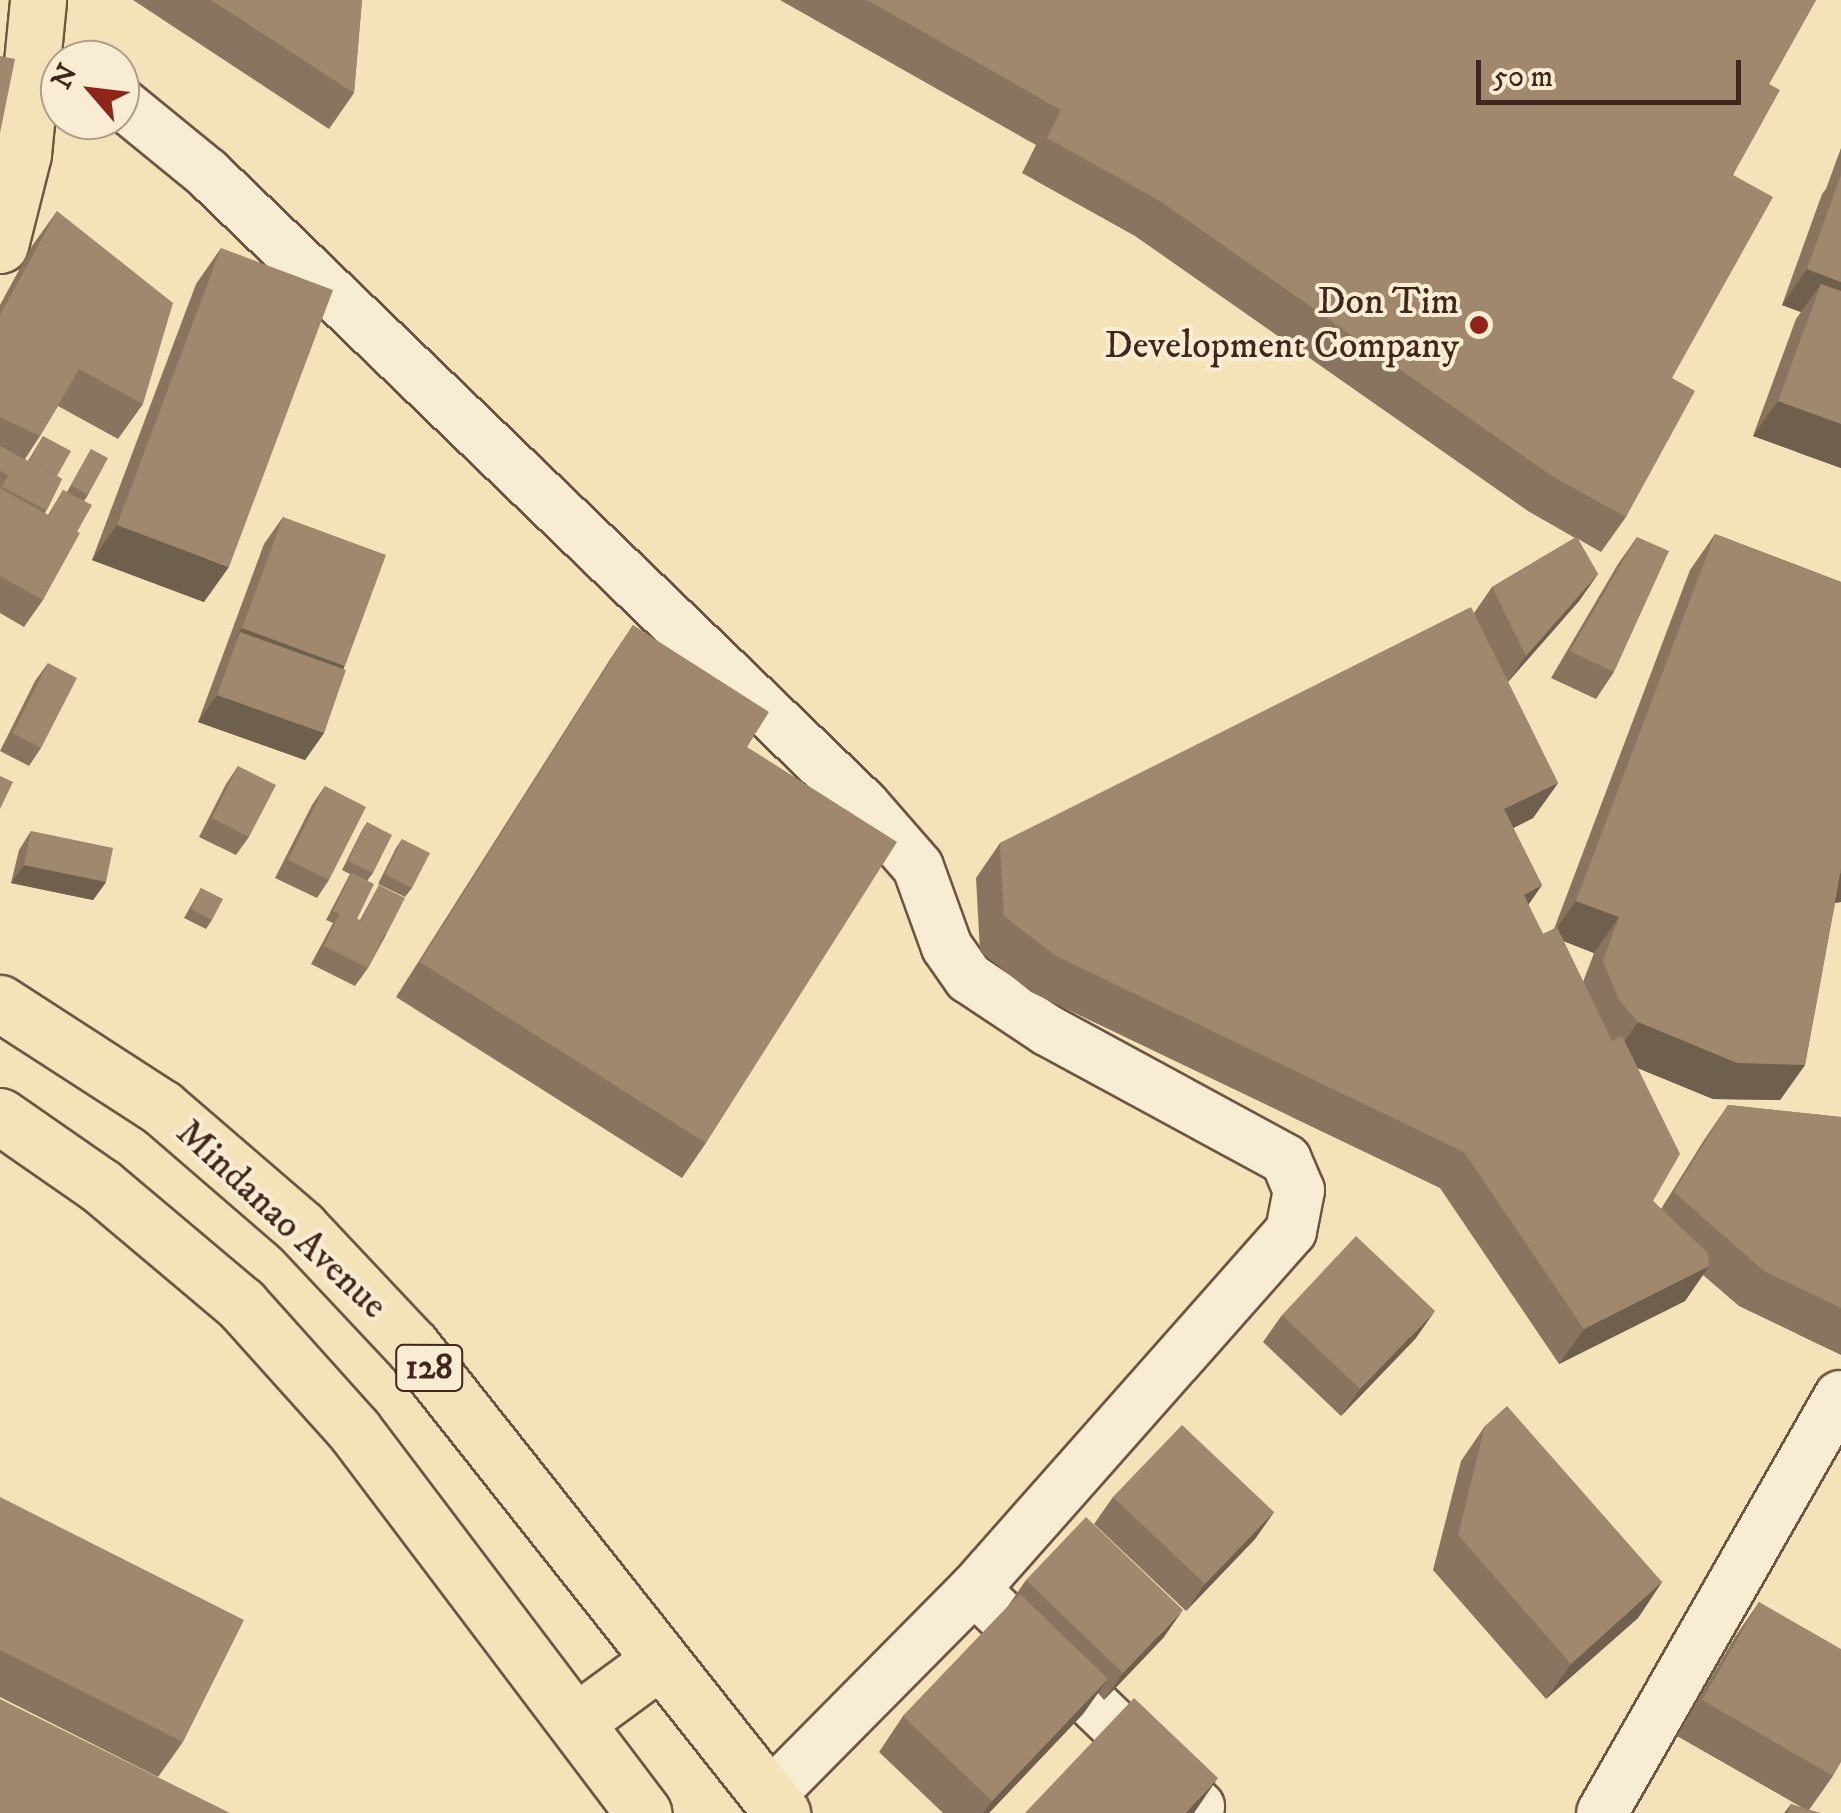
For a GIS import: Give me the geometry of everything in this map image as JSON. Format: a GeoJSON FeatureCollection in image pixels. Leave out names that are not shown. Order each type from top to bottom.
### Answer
{"type":"FeatureCollection","features":[{"type":"Feature","properties":{"kind":"main road"},"geometry":{"type":"LineString","coordinates":[[38,0],[43,40]]}},
{"type":"Feature","properties":{"kind":"main road"},"geometry":{"type":"LineString","coordinates":[[0,245],[40,100]]}},
{"type":"Feature","properties":{"kind":"main road","name":"Mindanao Avenue"},"geometry":{"type":"LineString","coordinates":[[0,1002],[161,1107],[301,1228],[412,1346],[775,1805]]}},
{"type":"Feature","properties":{"kind":"main road","name":"128"},"geometry":{"type":"LineString","coordinates":[[0,1116],[102,1187],[240,1304],[354,1430],[644,1813]]}},
{"type":"Feature","properties":{"kind":"main road"},"geometry":{"type":"LineString","coordinates":[[576,1722],[660,1661]]}},
{"type":"Feature","properties":{"kind":"lane"},"geometry":{"type":"LineString","coordinates":[[140,118],[207,172],[864,805],[918,867],[947,947],[968,978],[1047,1030],[1286,1160],[1299,1190],[1290,1232],[974,1589],[775,1805]]}},
{"type":"Feature","properties":{"kind":"lane"},"geometry":{"type":"LineString","coordinates":[[1602,1813],[1840,1396]]}},
{"type":"Feature","properties":{"kind":"lane"},"geometry":{"type":"LineString","coordinates":[[974,1589],[1199,1806]]}},
{"type":"Feature","properties":{"kind":"building"},"geometry":{"type":"Polygon","coordinates":[[[211,0],[362,0],[354,93],[211,0]]]}},
{"type":"Feature","properties":{"kind":"building","name":"Don Tim Development Company"},"geometry":{"type":"Polygon","coordinates":[[[867,0],[1816,0],[1769,84],[1780,90],[1733,175],[1773,197],[1672,378],[1695,391],[1626,517],[1552,476],[1160,201],[1047,138],[1061,110],[867,0]]]}},
{"type":"Feature","properties":{"kind":"building"},"geometry":{"type":"Polygon","coordinates":[[[0,56],[15,59],[0,133],[0,56]]]}},
{"type":"Feature","properties":{"kind":"building"},"geometry":{"type":"Polygon","coordinates":[[[1841,175],[1841,282],[1807,269],[1841,175]]]}},
{"type":"Feature","properties":{"kind":"building"},"geometry":{"type":"Polygon","coordinates":[[[57,211],[173,303],[143,404],[79,369],[40,436],[0,417],[0,315],[57,211]]]}},
{"type":"Feature","properties":{"kind":"building"},"geometry":{"type":"Polygon","coordinates":[[[221,248],[333,290],[229,567],[117,525],[221,248]]]}},
{"type":"Feature","properties":{"kind":"building"},"geometry":{"type":"Polygon","coordinates":[[[1821,284],[1841,291],[1841,424],[1778,401],[1821,284]]]}},
{"type":"Feature","properties":{"kind":"building"},"geometry":{"type":"Polygon","coordinates":[[[43,436],[71,451],[57,476],[29,462],[43,436]]]}},
{"type":"Feature","properties":{"kind":"building"},"geometry":{"type":"Polygon","coordinates":[[[0,446],[62,479],[47,510],[2,487],[8,475],[0,471],[0,446]]]}},
{"type":"Feature","properties":{"kind":"building"},"geometry":{"type":"Polygon","coordinates":[[[91,449],[108,458],[88,495],[71,485],[91,449]]]}},
{"type":"Feature","properties":{"kind":"building"},"geometry":{"type":"Polygon","coordinates":[[[0,488],[80,533],[43,600],[0,576],[0,488]]]}},
{"type":"Feature","properties":{"kind":"building"},"geometry":{"type":"Polygon","coordinates":[[[63,490],[92,505],[77,532],[49,516],[63,490]]]}},
{"type":"Feature","properties":{"kind":"building"},"geometry":{"type":"Polygon","coordinates":[[[283,517],[386,555],[345,666],[242,628],[283,517]]]}},
{"type":"Feature","properties":{"kind":"building"},"geometry":{"type":"Polygon","coordinates":[[[1715,534],[1841,582],[1841,869],[1805,1065],[1737,1063],[1638,1022],[1619,1000],[1603,961],[1619,917],[1576,901],[1715,534]]]}},
{"type":"Feature","properties":{"kind":"building"},"geometry":{"type":"Polygon","coordinates":[[[1576,537],[1598,574],[1526,656],[1492,587],[1576,537]]]}},
{"type":"Feature","properties":{"kind":"building"},"geometry":{"type":"Polygon","coordinates":[[[1637,537],[1669,551],[1614,672],[1570,651],[1637,537]]]}},
{"type":"Feature","properties":{"kind":"building"},"geometry":{"type":"Polygon","coordinates":[[[1471,607],[1558,783],[1504,809],[1542,885],[1524,895],[1543,934],[1557,927],[1612,1041],[1622,1036],[1680,1154],[1653,1201],[1708,1253],[1709,1266],[1584,1329],[1464,1152],[1056,956],[1004,916],[1000,843],[1471,607]]]}},
{"type":"Feature","properties":{"kind":"building"},"geometry":{"type":"Polygon","coordinates":[[[633,625],[769,712],[747,747],[897,842],[706,1143],[420,962],[633,625]]]}},
{"type":"Feature","properties":{"kind":"building"},"geometry":{"type":"Polygon","coordinates":[[[240,632],[346,670],[324,733],[217,695],[240,632]]]}},
{"type":"Feature","properties":{"kind":"building"},"geometry":{"type":"Polygon","coordinates":[[[48,663],[77,678],[41,748],[13,733],[48,663]]]}},
{"type":"Feature","properties":{"kind":"building"},"geometry":{"type":"Polygon","coordinates":[[[238,766],[276,785],[249,837],[212,818],[238,766]]]}},
{"type":"Feature","properties":{"kind":"building"},"geometry":{"type":"Polygon","coordinates":[[[0,776],[13,782],[0,809],[0,776]]]}},
{"type":"Feature","properties":{"kind":"building"},"geometry":{"type":"Polygon","coordinates":[[[325,786],[366,807],[329,880],[288,860],[325,786]]]}},
{"type":"Feature","properties":{"kind":"building"},"geometry":{"type":"Polygon","coordinates":[[[367,822],[392,835],[373,873],[348,861],[367,822]]]}},
{"type":"Feature","properties":{"kind":"building"},"geometry":{"type":"Polygon","coordinates":[[[31,831],[113,848],[106,882],[24,865],[31,831]]]}},
{"type":"Feature","properties":{"kind":"building"},"geometry":{"type":"Polygon","coordinates":[[[402,839],[430,853],[412,888],[385,874],[402,839]]]}},
{"type":"Feature","properties":{"kind":"building"},"geometry":{"type":"Polygon","coordinates":[[[352,873],[374,884],[357,919],[333,911],[352,873]]]}},
{"type":"Feature","properties":{"kind":"building"},"geometry":{"type":"Polygon","coordinates":[[[379,885],[405,898],[386,935],[361,921],[379,885]]]}},
{"type":"Feature","properties":{"kind":"building"},"geometry":{"type":"Polygon","coordinates":[[[201,888],[223,899],[212,920],[191,909],[201,888]]]}},
{"type":"Feature","properties":{"kind":"building"},"geometry":{"type":"Polygon","coordinates":[[[341,911],[385,933],[368,968],[324,946],[341,911]]]}},
{"type":"Feature","properties":{"kind":"building"},"geometry":{"type":"Polygon","coordinates":[[[1728,1105],[1841,1117],[1841,1308],[1764,1271],[1674,1192],[1728,1105]]]}},
{"type":"Feature","properties":{"kind":"building"},"geometry":{"type":"Polygon","coordinates":[[[1356,1236],[1435,1311],[1360,1389],[1282,1315],[1356,1236]]]}},
{"type":"Feature","properties":{"kind":"building"},"geometry":{"type":"Polygon","coordinates":[[[1507,1406],[1662,1582],[1571,1664],[1458,1535],[1485,1426],[1507,1406]]]}},
{"type":"Feature","properties":{"kind":"building"},"geometry":{"type":"Polygon","coordinates":[[[1182,1425],[1274,1512],[1205,1584],[1113,1497],[1182,1425]]]}},
{"type":"Feature","properties":{"kind":"building"},"geometry":{"type":"Polygon","coordinates":[[[0,1497],[244,1620],[183,1742],[0,1650],[0,1497]]]}},
{"type":"Feature","properties":{"kind":"building"},"geometry":{"type":"Polygon","coordinates":[[[1086,1517],[1183,1610],[1123,1673],[1026,1580],[1086,1517]]]}},
{"type":"Feature","properties":{"kind":"building"},"geometry":{"type":"Polygon","coordinates":[[[1020,1594],[1108,1679],[992,1801],[903,1716],[1020,1594]]]}},
{"type":"Feature","properties":{"kind":"building"},"geometry":{"type":"Polygon","coordinates":[[[1759,1602],[1841,1649],[1841,1762],[1833,1776],[1702,1700],[1759,1602]]]}},
{"type":"Feature","properties":{"kind":"building"},"geometry":{"type":"Polygon","coordinates":[[[1134,1698],[1218,1778],[1185,1813],[1025,1813],[1134,1698]]]}},
{"type":"Feature","properties":{"kind":"building"},"geometry":{"type":"Polygon","coordinates":[[[0,1699],[230,1813],[0,1813],[0,1699]]]}},
{"type":"Feature","properties":{"kind":"building"},"geometry":{"type":"Polygon","coordinates":[[[1791,1804],[1820,1813],[1788,1813],[1791,1804]]]}},
{"type":"Feature","properties":{"kind":"place","name":"Don Tim Development Company"},"geometry":{"type":"Point","coordinates":[1479,325]}}]}
